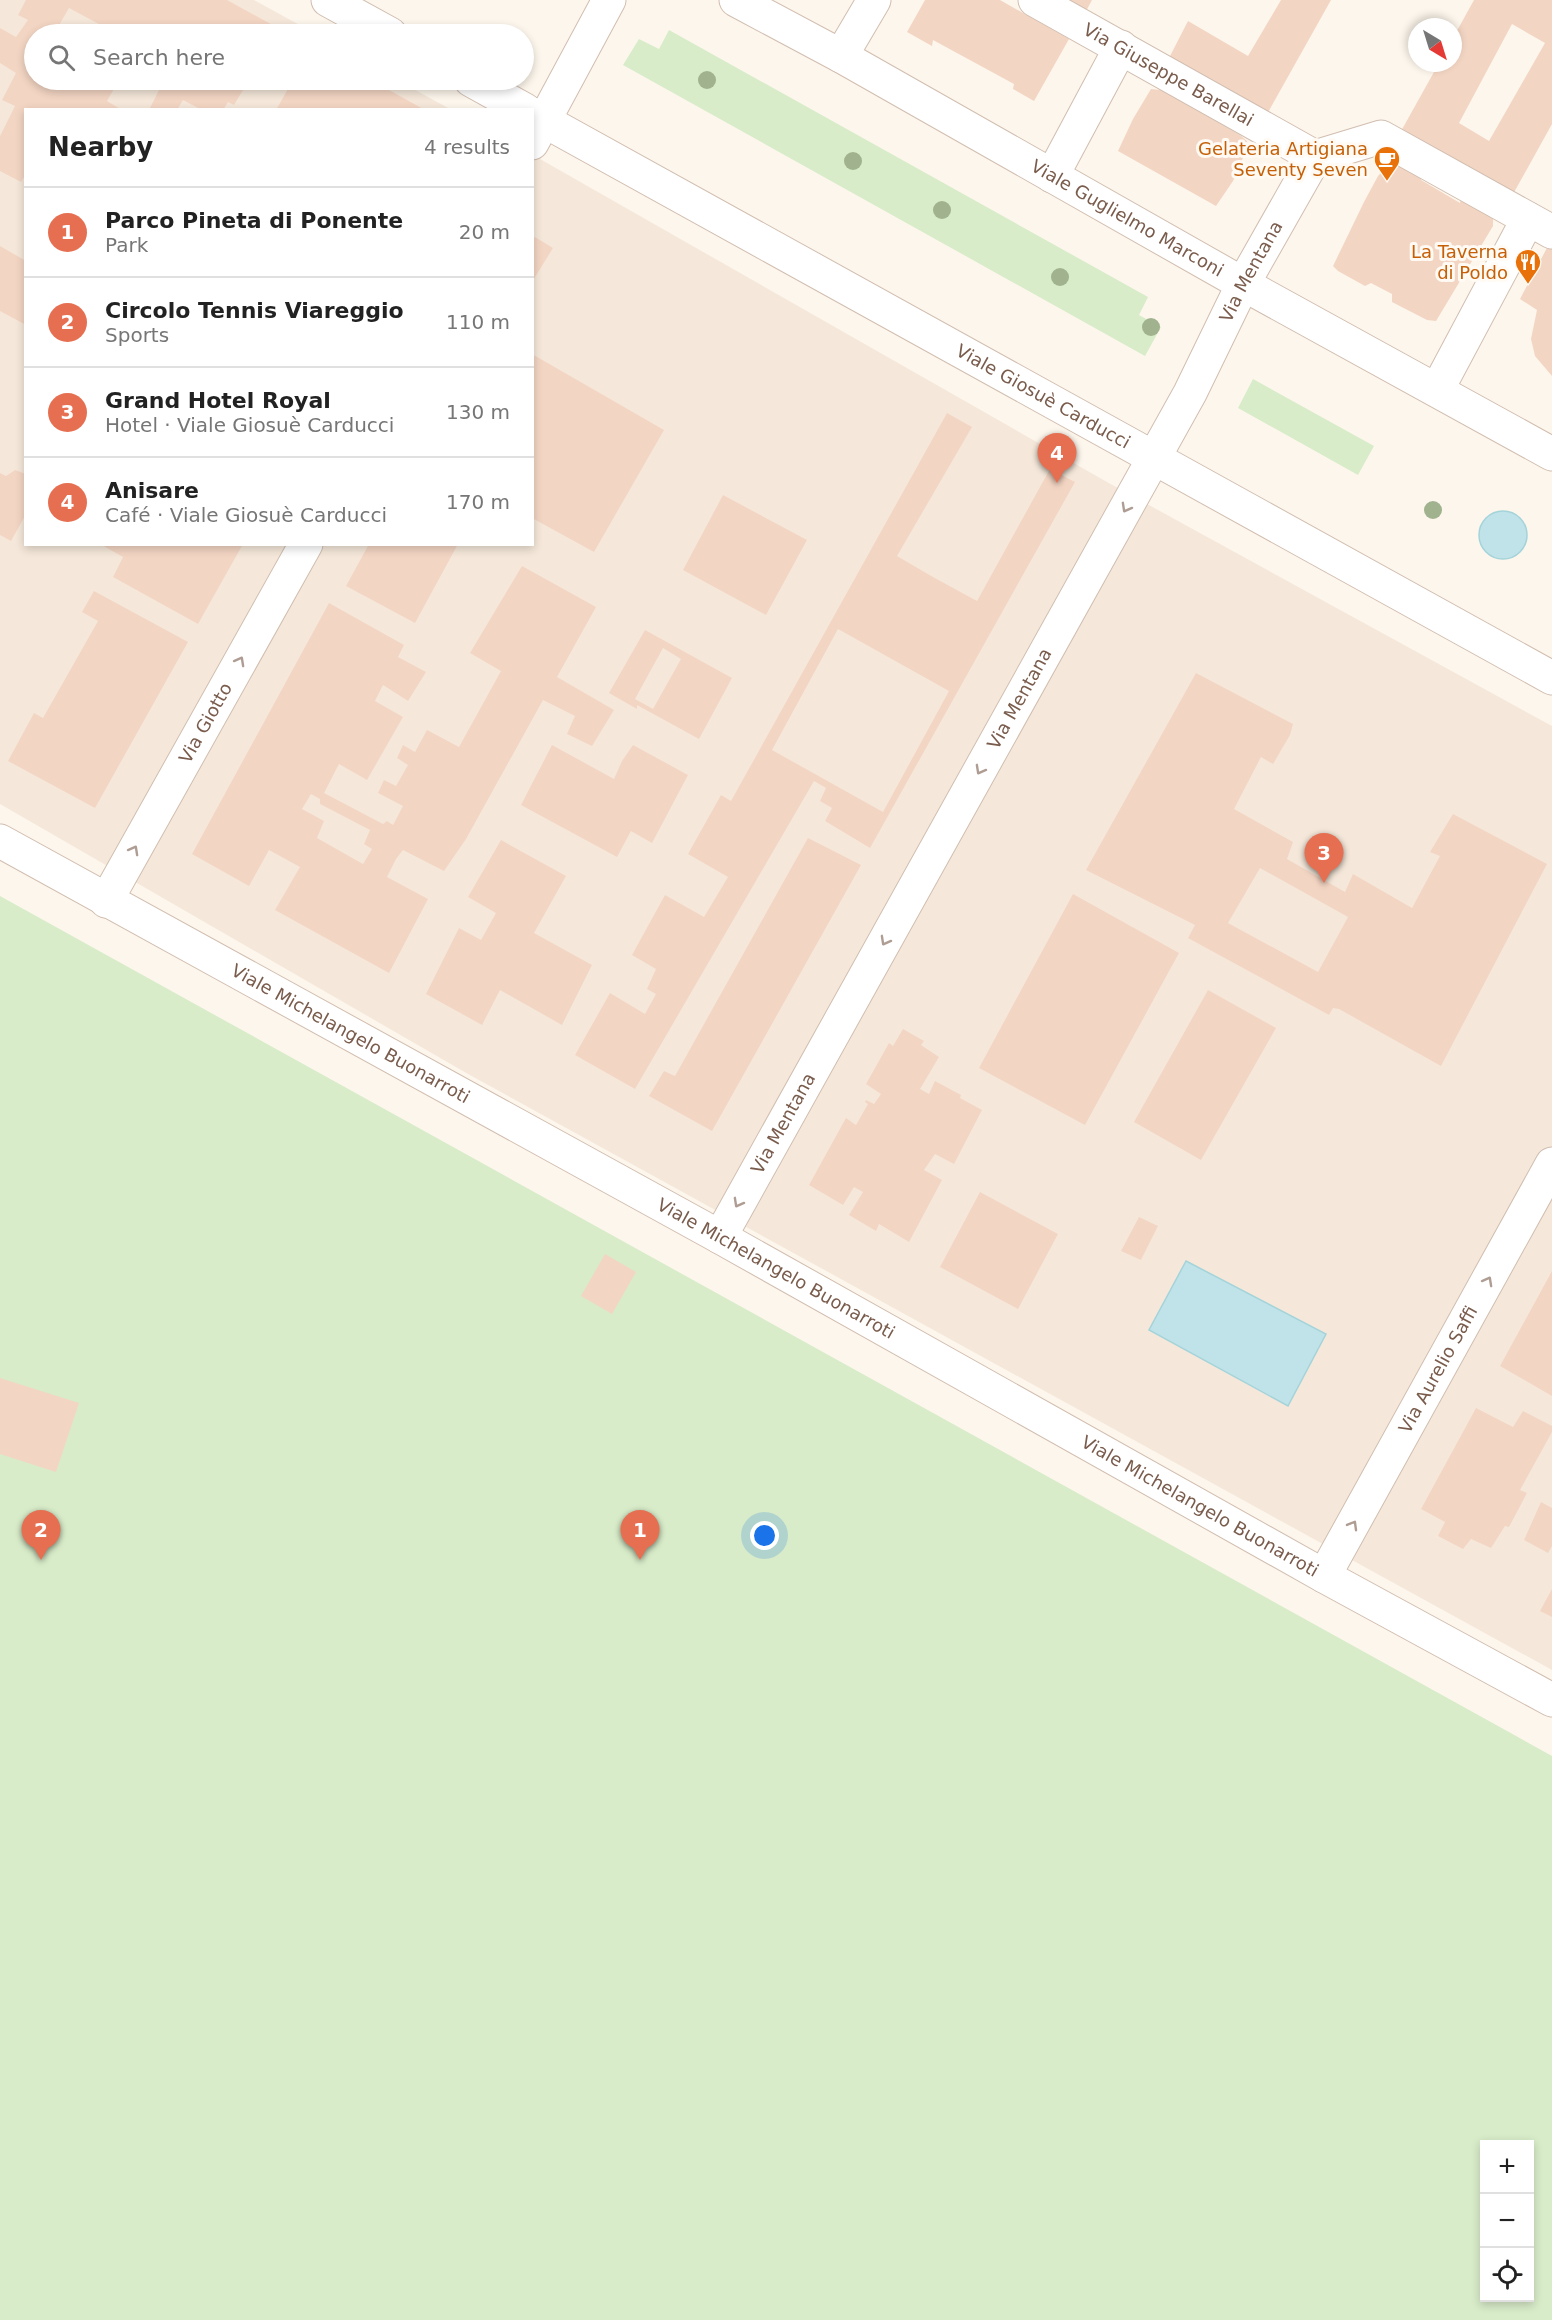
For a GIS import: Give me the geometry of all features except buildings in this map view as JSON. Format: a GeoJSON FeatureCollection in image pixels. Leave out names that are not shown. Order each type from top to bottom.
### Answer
{"type":"FeatureCollection","features":[{"type":"Feature","properties":{"kind":"street"},"geometry":{"type":"LineString","coordinates":[[328,0],[372,24]]}},
{"type":"Feature","properties":{"kind":"street"},"geometry":{"type":"LineString","coordinates":[[534,122],[580,52],[609,0]]}},
{"type":"Feature","properties":{"kind":"street","name":"Viale Guglielmo Marconi"},"geometry":{"type":"LineString","coordinates":[[736,0],[841,56],[1243,284],[1552,454]]}},
{"type":"Feature","properties":{"kind":"street"},"geometry":{"type":"LineString","coordinates":[[841,56],[874,0]]}},
{"type":"Feature","properties":{"kind":"street","name":"Via Giuseppe Barellai"},"geometry":{"type":"LineString","coordinates":[[1035,0],[1315,157]]}},
{"type":"Feature","properties":{"kind":"street"},"geometry":{"type":"LineString","coordinates":[[1052,176],[1121,47]]}},
{"type":"Feature","properties":{"kind":"street","name":"Viale Giosuè Carducci"},"geometry":{"type":"LineString","coordinates":[[486,90],[513,108]]}},
{"type":"Feature","properties":{"kind":"street","name":"Viale Giosuè Carducci"},"geometry":{"type":"LineString","coordinates":[[534,122],[1154,457],[1552,678]]}},
{"type":"Feature","properties":{"kind":"street"},"geometry":{"type":"LineString","coordinates":[[1315,157],[1381,137],[1540,226],[1437,390]]}},
{"type":"Feature","properties":{"kind":"street","name":"Via Mentana"},"geometry":{"type":"LineString","coordinates":[[720,1237],[1190,393],[1243,284],[1315,157]]}},
{"type":"Feature","properties":{"kind":"street","name":"Via Giotto"},"geometry":{"type":"LineString","coordinates":[[106,901],[305,546]]}},
{"type":"Feature","properties":{"kind":"street","name":"Viale Michelangelo Buonarroti"},"geometry":{"type":"LineString","coordinates":[[0,841],[720,1237],[1324,1576],[1552,1700]]}},
{"type":"Feature","properties":{"kind":"street","name":"Via Aurelio Saffi"},"geometry":{"type":"LineString","coordinates":[[1324,1576],[1552,1164]]}},
{"type":"Feature","properties":{"kind":"shaded area"},"geometry":{"type":"Polygon","coordinates":[[[0,0],[254,0],[298,24],[24,24],[24,90],[415,90],[448,108],[24,108],[24,546],[534,546],[534,156],[1107,482],[1552,726],[1552,1670],[468,1074],[0,804],[0,0]]]}},
{"type":"Feature","properties":{"kind":"green space"},"geometry":{"type":"Polygon","coordinates":[[[669,30],[1148,297],[1139,315],[1161,327],[1145,356],[623,65],[639,39],[659,49],[669,30]]]}},
{"type":"Feature","properties":{"kind":"green space"},"geometry":{"type":"Polygon","coordinates":[[[1253,379],[1374,446],[1358,475],[1238,408],[1253,379]]]}},
{"type":"Feature","properties":{"kind":"green space"},"geometry":{"type":"Polygon","coordinates":[[[0,896],[1552,1756],[1552,2320],[0,2320],[0,896]]]}},
{"type":"Feature","properties":{"kind":"water"},"geometry":{"type":"Polygon","coordinates":[[[1498,511],[1508,511],[1523,521],[1527,535],[1526,544],[1517,555],[1508,559],[1498,559],[1483,549],[1479,540],[1479,530],[1489,515],[1498,511]]]}},
{"type":"Feature","properties":{"kind":"water"},"geometry":{"type":"Polygon","coordinates":[[[1186,1261],[1326,1334],[1288,1406],[1149,1330],[1186,1261]]]}},
{"type":"Feature","properties":{"kind":"place","name":"Gelateria Artigiana Seventy Seven"},"geometry":{"type":"Point","coordinates":[1387,182]}},
{"type":"Feature","properties":{"kind":"place","name":"La Taverna di Poldo"},"geometry":{"type":"Point","coordinates":[1528,285]}},
{"type":"Feature","properties":{"kind":"place","name":"Anisare"},"geometry":{"type":"Point","coordinates":[1057,483]}},
{"type":"Feature","properties":{"kind":"place","name":"Grand Hotel Royal"},"geometry":{"type":"Point","coordinates":[1324,883]}},
{"type":"Feature","properties":{"kind":"place","name":"Circolo Tennis Viareggio"},"geometry":{"type":"Point","coordinates":[41,1560]}},
{"type":"Feature","properties":{"kind":"place","name":"Parco Pineta di Ponente"},"geometry":{"type":"Point","coordinates":[640,1560]}}]}
